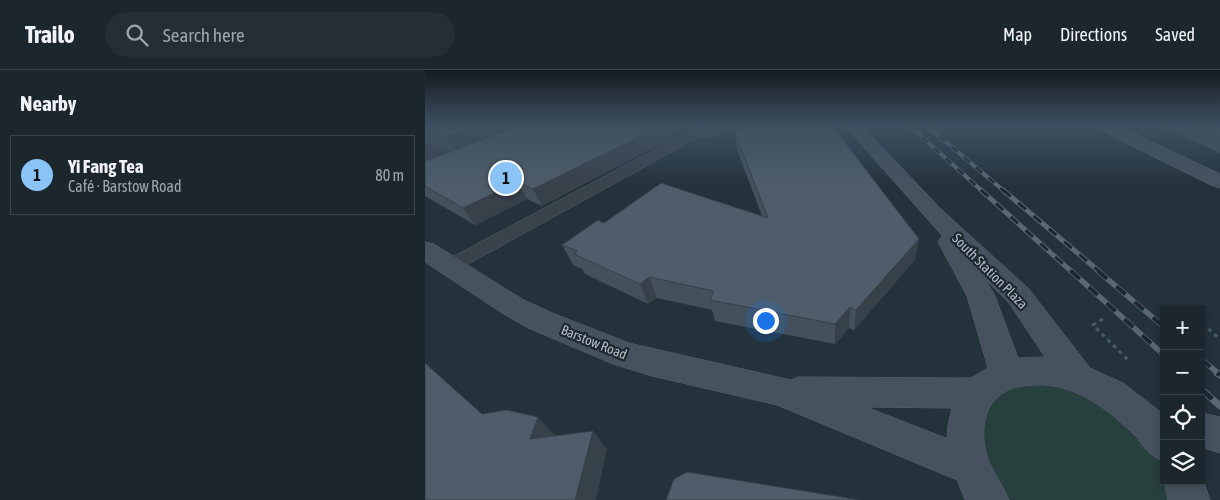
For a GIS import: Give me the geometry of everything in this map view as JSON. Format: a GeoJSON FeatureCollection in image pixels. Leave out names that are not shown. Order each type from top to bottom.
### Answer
{"type":"FeatureCollection","features":[{"type":"Feature","properties":{"kind":"street","name":"South Station Plaza"},"geometry":{"type":"LineString","coordinates":[[871,146],[933,215],[1019,296],[1078,378]]}},
{"type":"Feature","properties":{"kind":"street"},"geometry":{"type":"LineString","coordinates":[[1147,146],[1220,182]]}},
{"type":"Feature","properties":{"kind":"street","name":"South Station Plaza"},"geometry":{"type":"LineString","coordinates":[[933,215],[981,296],[992,384]]}},
{"type":"Feature","properties":{"kind":"street","name":"Barstow Road"},"geometry":{"type":"LineString","coordinates":[[425,250],[512,306],[539,320],[624,355],[781,392],[970,466]]}},
{"type":"Feature","properties":{"kind":"street","name":"Barstow Road"},"geometry":{"type":"LineString","coordinates":[[781,392],[992,384],[1029,370],[1052,371],[1078,378],[1094,385],[1125,404]]}},
{"type":"Feature","properties":{"kind":"street"},"geometry":{"type":"LineString","coordinates":[[988,500],[970,466],[965,438],[967,413],[992,384]]}},
{"type":"Feature","properties":{"kind":"street"},"geometry":{"type":"LineString","coordinates":[[1125,404],[1160,417]]}},
{"type":"Feature","properties":{"kind":"street"},"geometry":{"type":"LineString","coordinates":[[1125,404],[1140,416],[1161,440]]}},
{"type":"Feature","properties":{"kind":"street"},"geometry":{"type":"LineString","coordinates":[[1185,485],[1189,500]]}},
{"type":"Feature","properties":{"kind":"lane"},"geometry":{"type":"LineString","coordinates":[[425,146],[458,160]]}},
{"type":"Feature","properties":{"kind":"lane"},"geometry":{"type":"LineString","coordinates":[[450,266],[672,146]]}},
{"type":"Feature","properties":{"kind":"path"},"geometry":{"type":"LineString","coordinates":[[1103,320],[1093,325],[1131,364]]}},
{"type":"Feature","properties":{"kind":"path"},"geometry":{"type":"LineString","coordinates":[[1205,327],[1220,339]]}},
{"type":"Feature","properties":{"kind":"green space"},"geometry":{"type":"Polygon","coordinates":[[[1052,371],[1160,440],[1160,485],[1185,485],[1189,500],[988,500],[978,393],[1052,371]]]}},
{"type":"Feature","properties":{"kind":"building"},"geometry":{"type":"Polygon","coordinates":[[[465,146],[620,146],[533,189],[518,182],[463,208],[425,186],[425,161],[465,146]]]}},
{"type":"Feature","properties":{"kind":"building"},"geometry":{"type":"Polygon","coordinates":[[[740,146],[848,146],[919,239],[856,310],[850,307],[835,324],[710,300],[714,291],[649,277],[640,284],[574,254],[578,251],[562,245],[598,220],[604,223],[661,183],[768,218],[740,146]]]}},
{"type":"Feature","properties":{"kind":"building"},"geometry":{"type":"Polygon","coordinates":[[[425,363],[482,414],[507,410],[538,417],[530,439],[593,431],[575,500],[425,500],[425,363]]]}},
{"type":"Feature","properties":{"kind":"building"},"geometry":{"type":"Polygon","coordinates":[[[687,472],[860,500],[666,500],[674,479],[687,472]]]}},
{"type":"Feature","properties":{"kind":"railway"},"geometry":{"type":"LineString","coordinates":[[932,146],[982,191]]}},
{"type":"Feature","properties":{"kind":"railway"},"geometry":{"type":"LineString","coordinates":[[951,146],[1004,191]]}},
{"type":"Feature","properties":{"kind":"railway"},"geometry":{"type":"LineString","coordinates":[[981,190],[1072,272]]}},
{"type":"Feature","properties":{"kind":"railway"},"geometry":{"type":"LineString","coordinates":[[1003,190],[1100,272]]}},
{"type":"Feature","properties":{"kind":"railway"},"geometry":{"type":"LineString","coordinates":[[1071,271],[1160,351]]}},
{"type":"Feature","properties":{"kind":"railway"},"geometry":{"type":"LineString","coordinates":[[1098,271],[1160,324]]}},
{"type":"Feature","properties":{"kind":"railway"},"geometry":{"type":"LineString","coordinates":[[1205,362],[1219,374]]}},
{"type":"Feature","properties":{"kind":"railway"},"geometry":{"type":"LineString","coordinates":[[1205,393],[1220,406]]}},
{"type":"Feature","properties":{"kind":"place","name":"Yi Fang Tea"},"geometry":{"type":"Point","coordinates":[506,178]}}]}
